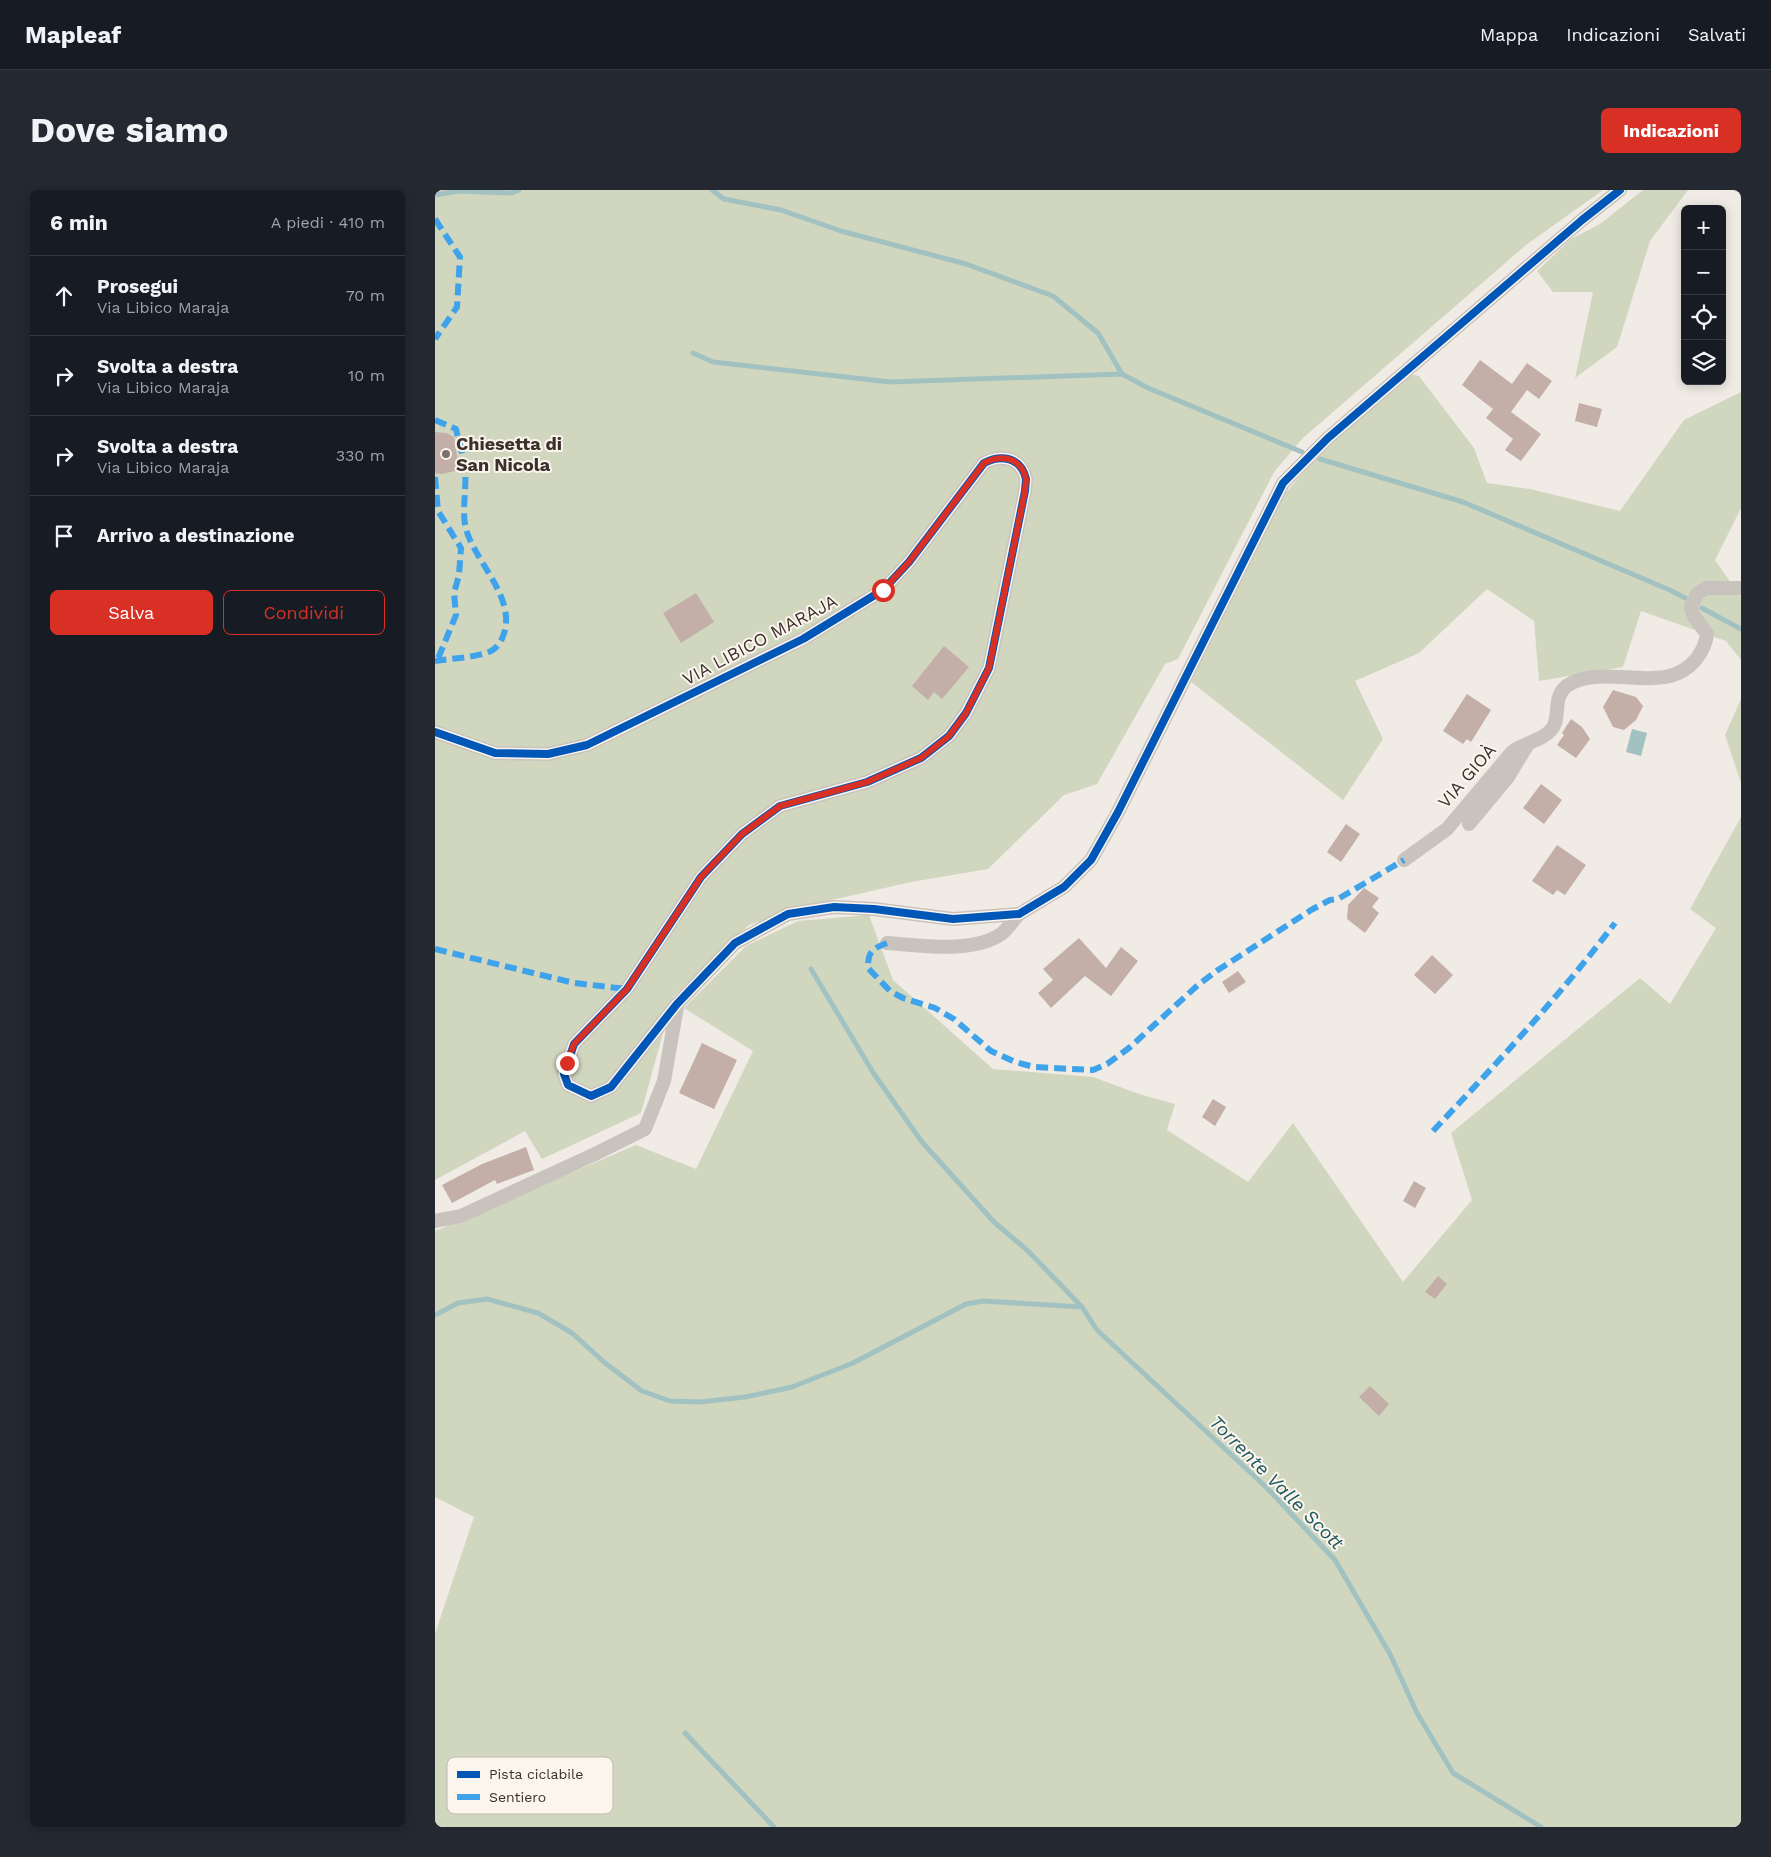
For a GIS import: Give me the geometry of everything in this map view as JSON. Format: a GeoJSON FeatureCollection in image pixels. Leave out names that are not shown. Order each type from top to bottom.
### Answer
{"type":"FeatureCollection","features":[{"type":"Feature","properties":{"kind":"street"},"geometry":{"type":"LineString","coordinates":[[887,943],[957,947],[983,941],[1001,934],[1019,914],[1064,887],[1091,860],[1118,812],[1283,483],[1335,431],[1582,220],[1620,190]]}},
{"type":"Feature","properties":{"kind":"street","name":"VIA LIBICO MARAJA"},"geometry":{"type":"LineString","coordinates":[[435,732],[495,753],[548,754],[587,745],[803,639],[883,590],[909,562],[984,463],[994,458],[1005,457],[1013,460],[1020,468],[1026,479],[1025,491],[989,668],[966,713],[949,736],[921,758],[867,782],[780,806],[742,834],[701,877],[627,989],[574,1044],[564,1074],[568,1086],[591,1096],[611,1087],[677,1004],[735,944],[788,914],[834,907],[874,909],[953,919],[1019,914]]}},
{"type":"Feature","properties":{"kind":"street","name":"VIA GIOÀ"},"geometry":{"type":"LineString","coordinates":[[1403,860],[1447,829],[1512,752],[1547,734],[1552,729],[1561,692],[1567,686],[1578,681],[1597,677],[1650,678],[1671,676],[1691,666],[1702,651],[1707,634],[1693,615],[1691,607],[1697,594],[1706,588],[1741,588]]}},
{"type":"Feature","properties":{"kind":"street"},"geometry":{"type":"LineString","coordinates":[[1469,824],[1508,776],[1530,742]]}},
{"type":"Feature","properties":{"kind":"street"},"geometry":{"type":"LineString","coordinates":[[435,1221],[461,1216],[645,1129],[664,1081],[677,1004]]}},
{"type":"Feature","properties":{"kind":"green space"},"geometry":{"type":"Polygon","coordinates":[[[435,190],[1603,190],[1526,245],[1303,438],[1274,472],[1178,659],[1165,664],[1097,784],[1064,795],[988,869],[911,882],[810,905],[749,925],[673,997],[641,1113],[542,1159],[525,1131],[435,1180],[435,190]]]}},
{"type":"Feature","properties":{"kind":"green space"},"geometry":{"type":"Polygon","coordinates":[[[1643,190],[1688,190],[1650,241],[1617,347],[1575,378],[1593,292],[1553,292],[1537,271],[1571,239],[1600,224],[1643,190]]]}},
{"type":"Feature","properties":{"kind":"green space"},"geometry":{"type":"Polygon","coordinates":[[[1410,374],[1419,376],[1474,448],[1487,483],[1530,489],[1620,511],[1684,420],[1741,392],[1741,508],[1715,560],[1741,597],[1741,660],[1726,641],[1641,611],[1623,667],[1539,681],[1534,621],[1487,589],[1419,653],[1355,681],[1383,739],[1343,800],[1191,682],[1284,495],[1324,448],[1410,374]]]}},
{"type":"Feature","properties":{"kind":"green space"},"geometry":{"type":"Polygon","coordinates":[[[1741,699],[1741,783],[1725,735],[1741,699]]]}},
{"type":"Feature","properties":{"kind":"green space"},"geometry":{"type":"Polygon","coordinates":[[[1741,817],[1741,1827],[435,1827],[435,1634],[474,1517],[435,1497],[435,1231],[636,1145],[696,1169],[753,1051],[684,1008],[746,946],[798,921],[869,915],[893,980],[993,1069],[1093,1077],[1139,1094],[1175,1104],[1167,1130],[1248,1182],[1293,1123],[1403,1282],[1472,1200],[1451,1133],[1640,978],[1670,1004],[1716,928],[1690,909],[1741,817]]]}},
{"type":"Feature","properties":{"kind":"water"},"geometry":{"type":"Polygon","coordinates":[[[1632,729],[1647,733],[1641,756],[1626,752],[1632,729]]]}},
{"type":"Feature","properties":{"kind":"building"},"geometry":{"type":"Polygon","coordinates":[[[1480,360],[1512,384],[1527,363],[1552,381],[1539,399],[1527,390],[1511,412],[1541,434],[1521,461],[1505,450],[1513,439],[1486,418],[1493,409],[1462,385],[1480,360]]]}},
{"type":"Feature","properties":{"kind":"building"},"geometry":{"type":"Polygon","coordinates":[[[1579,403],[1602,409],[1597,427],[1575,421],[1579,403]]]}},
{"type":"Feature","properties":{"kind":"building","name":"Chiesetta di San Nicola"},"geometry":{"type":"Polygon","coordinates":[[[435,432],[446,433],[454,437],[459,470],[442,474],[435,473],[435,432]]]}},
{"type":"Feature","properties":{"kind":"building"},"geometry":{"type":"Polygon","coordinates":[[[696,593],[714,622],[681,643],[663,613],[696,593]]]}},
{"type":"Feature","properties":{"kind":"building"},"geometry":{"type":"Polygon","coordinates":[[[944,646],[969,667],[942,699],[934,692],[928,700],[912,686],[944,646]]]}},
{"type":"Feature","properties":{"kind":"building"},"geometry":{"type":"Polygon","coordinates":[[[1613,690],[1636,697],[1643,706],[1636,720],[1624,730],[1613,727],[1603,707],[1613,690]]]}},
{"type":"Feature","properties":{"kind":"building"},"geometry":{"type":"Polygon","coordinates":[[[1467,694],[1491,710],[1471,742],[1467,739],[1463,744],[1443,731],[1467,694]]]}},
{"type":"Feature","properties":{"kind":"building"},"geometry":{"type":"Polygon","coordinates":[[[1571,719],[1582,727],[1590,739],[1576,758],[1557,745],[1571,719]]]}},
{"type":"Feature","properties":{"kind":"building"},"geometry":{"type":"Polygon","coordinates":[[[1541,784],[1562,800],[1544,824],[1523,808],[1541,784]]]}},
{"type":"Feature","properties":{"kind":"building"},"geometry":{"type":"Polygon","coordinates":[[[1346,824],[1360,834],[1341,862],[1327,852],[1346,824]]]}},
{"type":"Feature","properties":{"kind":"building"},"geometry":{"type":"Polygon","coordinates":[[[1557,845],[1586,865],[1565,895],[1557,890],[1553,895],[1532,881],[1557,845]]]}},
{"type":"Feature","properties":{"kind":"building"},"geometry":{"type":"Polygon","coordinates":[[[1364,888],[1379,898],[1372,907],[1379,913],[1365,933],[1347,919],[1348,905],[1364,888]]]}},
{"type":"Feature","properties":{"kind":"building"},"geometry":{"type":"Polygon","coordinates":[[[1079,938],[1106,968],[1121,947],[1138,961],[1111,996],[1085,976],[1051,1008],[1038,993],[1053,980],[1043,969],[1079,938]]]}},
{"type":"Feature","properties":{"kind":"building"},"geometry":{"type":"Polygon","coordinates":[[[1432,955],[1453,975],[1435,994],[1414,975],[1432,955]]]}},
{"type":"Feature","properties":{"kind":"building"},"geometry":{"type":"Polygon","coordinates":[[[1238,971],[1246,982],[1229,993],[1222,982],[1238,971]]]}},
{"type":"Feature","properties":{"kind":"building"},"geometry":{"type":"Polygon","coordinates":[[[702,1043],[737,1060],[714,1109],[679,1093],[702,1043]]]}},
{"type":"Feature","properties":{"kind":"building"},"geometry":{"type":"Polygon","coordinates":[[[1213,1099],[1226,1107],[1215,1126],[1202,1117],[1213,1099]]]}},
{"type":"Feature","properties":{"kind":"building"},"geometry":{"type":"Polygon","coordinates":[[[526,1147],[534,1170],[497,1184],[495,1180],[452,1203],[442,1185],[482,1164],[526,1147]]]}},
{"type":"Feature","properties":{"kind":"building"},"geometry":{"type":"Polygon","coordinates":[[[1414,1181],[1426,1188],[1415,1208],[1403,1201],[1414,1181]]]}},
{"type":"Feature","properties":{"kind":"building"},"geometry":{"type":"Polygon","coordinates":[[[1438,1276],[1447,1284],[1435,1299],[1425,1292],[1438,1276]]]}},
{"type":"Feature","properties":{"kind":"building"},"geometry":{"type":"Polygon","coordinates":[[[1370,1386],[1389,1404],[1379,1416],[1359,1397],[1370,1386]]]}},
{"type":"Feature","properties":{"kind":"waterway"},"geometry":{"type":"LineString","coordinates":[[435,195],[458,191],[512,193],[519,190]]}},
{"type":"Feature","properties":{"kind":"waterway"},"geometry":{"type":"LineString","coordinates":[[712,190],[724,199],[781,210],[841,231],[966,264],[1053,296],[1098,333],[1122,374]]}},
{"type":"Feature","properties":{"kind":"waterway"},"geometry":{"type":"LineString","coordinates":[[693,353],[713,362],[890,382],[1122,374],[1148,388],[1302,452]]}},
{"type":"Feature","properties":{"kind":"waterway"},"geometry":{"type":"LineString","coordinates":[[1320,459],[1463,502],[1685,598]]}},
{"type":"Feature","properties":{"kind":"waterway"},"geometry":{"type":"LineString","coordinates":[[1702,608],[1741,629]]}},
{"type":"Feature","properties":{"kind":"waterway","name":"Torrente Valle Scott"},"geometry":{"type":"LineString","coordinates":[[811,969],[874,1074],[922,1142],[994,1222],[1028,1251],[1082,1307],[1097,1330],[1266,1487],[1335,1560],[1390,1654],[1417,1713],[1453,1773],[1541,1827]]}},
{"type":"Feature","properties":{"kind":"waterway"},"geometry":{"type":"LineString","coordinates":[[435,1315],[458,1303],[487,1299],[538,1313],[572,1333],[605,1363],[642,1391],[670,1401],[700,1402],[745,1397],[792,1387],[853,1363],[966,1304],[983,1301],[1082,1307]]}},
{"type":"Feature","properties":{"kind":"waterway"},"geometry":{"type":"LineString","coordinates":[[685,1733],[774,1827]]}},
{"type":"Feature","properties":{"kind":"marked path"},"geometry":{"type":"LineString","coordinates":[[435,219],[460,257],[457,307],[435,339]]}},
{"type":"Feature","properties":{"kind":"marked path"},"geometry":{"type":"LineString","coordinates":[[435,420],[456,429],[465,471],[464,520],[466,528],[501,597],[506,623],[501,640],[497,647],[491,651],[435,661]]}},
{"type":"Feature","properties":{"kind":"marked path"},"geometry":{"type":"LineString","coordinates":[[435,477],[438,511],[461,548],[459,575],[454,593],[456,615],[437,661]]}},
{"type":"Feature","properties":{"kind":"marked path"},"geometry":{"type":"LineString","coordinates":[[887,943],[872,951],[868,968],[890,991],[903,998],[935,1008],[954,1019],[991,1051],[1015,1062],[1034,1067],[1093,1070],[1107,1064],[1129,1048],[1198,985],[1218,970],[1311,910],[1330,900],[1338,899],[1404,860]]}},
{"type":"Feature","properties":{"kind":"marked path"},"geometry":{"type":"LineString","coordinates":[[1433,1131],[1549,1004],[1615,923]]}},
{"type":"Feature","properties":{"kind":"marked path"},"geometry":{"type":"LineString","coordinates":[[435,949],[574,983],[627,989]]}},
{"type":"Feature","properties":{"kind":"cycle path"},"geometry":{"type":"LineString","coordinates":[[435,732],[495,753],[548,754],[587,745],[803,639],[883,590],[909,562],[984,463],[990,460],[1009,459],[1020,466],[1026,479],[1025,491],[989,668],[966,713],[949,736],[921,758],[867,782],[780,806],[742,834],[701,877],[627,989],[574,1044],[564,1074],[568,1085],[591,1096],[611,1087],[677,1004],[735,943],[788,914],[834,907],[874,909],[953,919],[1019,914],[1064,887],[1091,860],[1118,812],[1283,483],[1328,438],[1582,220],[1620,190]]}},
{"type":"Feature","properties":{"kind":"place","name":"Chiesetta di San Nicola"},"geometry":{"type":"Point","coordinates":[446,454]}},
{"type":"Feature","properties":{"kind":"route"},"geometry":{"type":"LineString","coordinates":[[567,1063],[574,1044],[627,989],[701,877],[742,834],[780,806],[867,782],[921,758],[949,736],[966,713],[989,668],[1025,491],[1026,479],[1013,460],[1005,457],[994,458],[984,463],[909,562],[883,590]]}}]}
